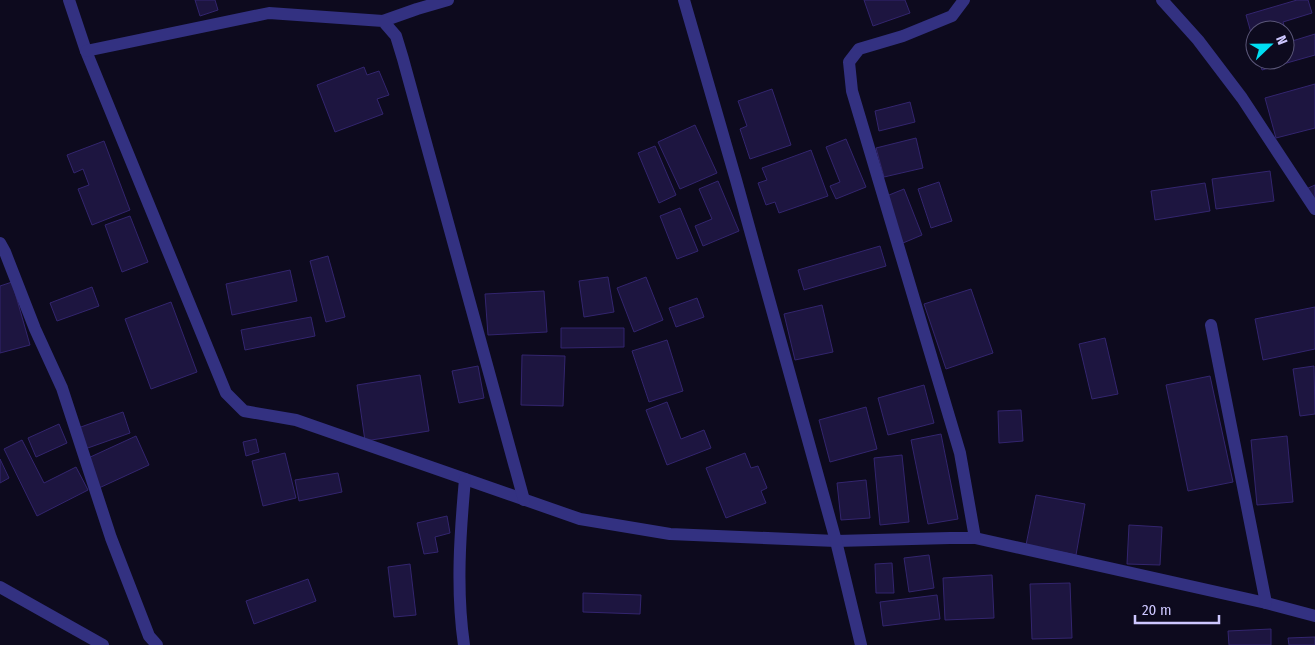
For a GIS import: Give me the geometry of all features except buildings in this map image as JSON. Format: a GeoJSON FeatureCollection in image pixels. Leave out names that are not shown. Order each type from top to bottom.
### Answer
{"type":"FeatureCollection","features":[{"type":"Feature","properties":{"kind":"street"},"geometry":{"type":"LineString","coordinates":[[69,0],[86,51],[226,393],[244,411],[296,420],[580,519],[670,534],[836,541],[975,538],[1266,603],[1315,616]]}},
{"type":"Feature","properties":{"kind":"street"},"geometry":{"type":"LineString","coordinates":[[86,51],[268,6],[383,21],[417,8],[448,0]]}},
{"type":"Feature","properties":{"kind":"street"},"geometry":{"type":"LineString","coordinates":[[684,0],[836,541],[861,645]]}},
{"type":"Feature","properties":{"kind":"street"},"geometry":{"type":"LineString","coordinates":[[964,0],[952,16],[903,36],[859,49],[849,62],[852,91],[960,453],[975,538]]}},
{"type":"Feature","properties":{"kind":"street"},"geometry":{"type":"LineString","coordinates":[[1162,0],[1198,40],[1242,98],[1315,209]]}},
{"type":"Feature","properties":{"kind":"street"},"geometry":{"type":"LineString","coordinates":[[383,21],[396,36],[403,59],[524,500]]}},
{"type":"Feature","properties":{"kind":"street"},"geometry":{"type":"LineString","coordinates":[[0,243],[38,336],[62,388],[111,538],[149,636],[157,645]]}},
{"type":"Feature","properties":{"kind":"street"},"geometry":{"type":"LineString","coordinates":[[1211,325],[1266,603]]}},
{"type":"Feature","properties":{"kind":"street"},"geometry":{"type":"LineString","coordinates":[[464,645],[460,620],[460,545],[465,479]]}},
{"type":"Feature","properties":{"kind":"street"},"geometry":{"type":"LineString","coordinates":[[0,587],[103,645]]}}]}
